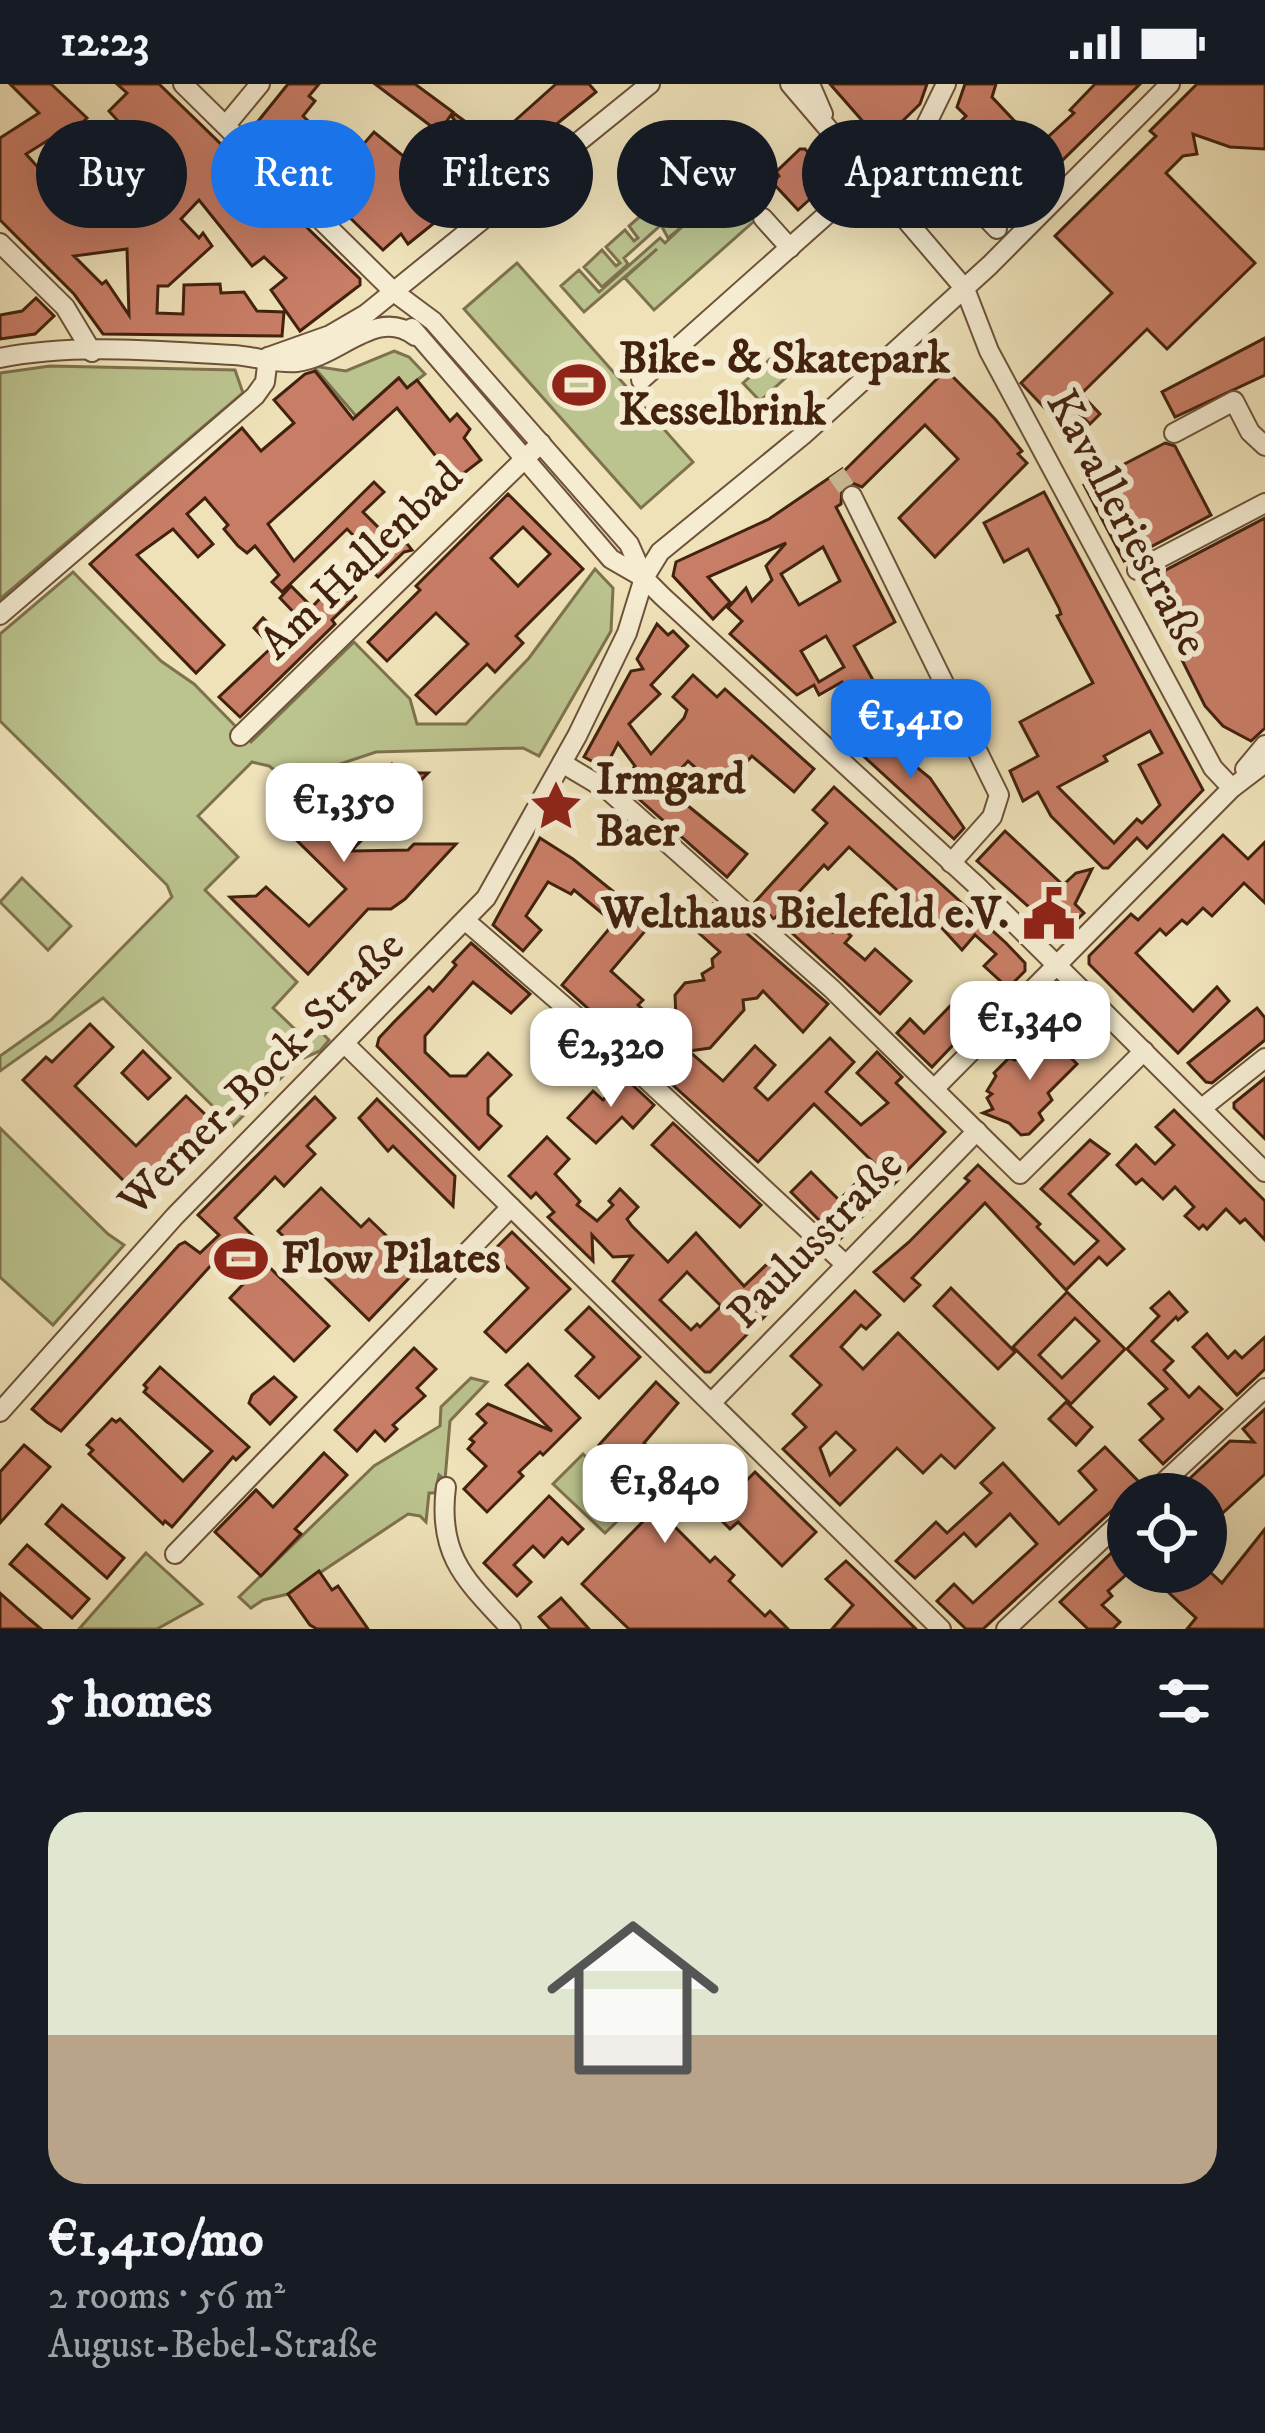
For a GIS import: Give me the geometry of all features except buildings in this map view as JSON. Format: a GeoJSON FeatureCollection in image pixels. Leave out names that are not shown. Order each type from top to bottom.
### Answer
{"type":"FeatureCollection","features":[{"type":"Feature","properties":{"kind":"street"},"geometry":{"type":"LineString","coordinates":[[184,84],[221,120]]}},
{"type":"Feature","properties":{"kind":"street"},"geometry":{"type":"LineString","coordinates":[[230,120],[260,84]]}},
{"type":"Feature","properties":{"kind":"street"},"geometry":{"type":"LineString","coordinates":[[268,357],[349,326],[650,84]]}},
{"type":"Feature","properties":{"kind":"street","name":"Kavalleriestraße"},"geometry":{"type":"LineString","coordinates":[[790,84],[822,120]]}},
{"type":"Feature","properties":{"kind":"street"},"geometry":{"type":"LineString","coordinates":[[810,84],[826,120]]}},
{"type":"Feature","properties":{"kind":"street"},"geometry":{"type":"LineString","coordinates":[[928,120],[946,84]]}},
{"type":"Feature","properties":{"kind":"street"},"geometry":{"type":"LineString","coordinates":[[644,578],[668,546],[803,434],[965,289],[1170,84]]}},
{"type":"Feature","properties":{"kind":"street"},"geometry":{"type":"LineString","coordinates":[[330,228],[394,292],[434,321],[629,544],[644,578]]}},
{"type":"Feature","properties":{"kind":"street"},"geometry":{"type":"LineString","coordinates":[[772,228],[790,248]]}},
{"type":"Feature","properties":{"kind":"street"},"geometry":{"type":"LineString","coordinates":[[641,380],[813,228]]}},
{"type":"Feature","properties":{"kind":"street","name":"Kavalleriestraße"},"geometry":{"type":"LineString","coordinates":[[915,228],[965,289],[989,350],[1036,439],[1214,768],[1232,788]]}},
{"type":"Feature","properties":{"kind":"street"},"geometry":{"type":"LineString","coordinates":[[0,243],[64,307],[92,352]]}},
{"type":"Feature","properties":{"kind":"street"},"geometry":{"type":"LineString","coordinates":[[394,292],[415,336]]}},
{"type":"Feature","properties":{"kind":"street"},"geometry":{"type":"LineString","coordinates":[[0,358],[40,351],[268,357],[294,362],[319,356],[386,323],[404,327],[611,560],[644,578],[951,863],[1265,1172]]}},
{"type":"Feature","properties":{"kind":"street"},"geometry":{"type":"LineString","coordinates":[[0,615],[255,396],[266,382],[268,357]]}},
{"type":"Feature","properties":{"kind":"street"},"geometry":{"type":"LineString","coordinates":[[1174,433],[1234,401],[1260,434]]}},
{"type":"Feature","properties":{"kind":"street","name":"Am Hallenbad"},"geometry":{"type":"LineString","coordinates":[[240,736],[541,443]]}},
{"type":"Feature","properties":{"kind":"street"},"geometry":{"type":"LineString","coordinates":[[852,496],[999,795],[992,818],[951,863]]}},
{"type":"Feature","properties":{"kind":"street"},"geometry":{"type":"LineString","coordinates":[[1137,570],[1265,502]]}},
{"type":"Feature","properties":{"kind":"street","name":"Werner-Bock-Straße"},"geometry":{"type":"LineString","coordinates":[[0,1412],[131,1263],[467,922],[507,866],[562,763],[627,633],[644,578]]}},
{"type":"Feature","properties":{"kind":"street"},"geometry":{"type":"LineString","coordinates":[[935,1088],[1232,788],[1265,745]]}},
{"type":"Feature","properties":{"kind":"street"},"geometry":{"type":"LineString","coordinates":[[562,763],[609,791],[832,989],[1019,1174],[1144,1051]]}},
{"type":"Feature","properties":{"kind":"street"},"geometry":{"type":"LineString","coordinates":[[1232,788],[1265,763]]}},
{"type":"Feature","properties":{"kind":"street"},"geometry":{"type":"LineString","coordinates":[[467,922],[608,1044],[846,1265]]}},
{"type":"Feature","properties":{"kind":"street"},"geometry":{"type":"LineString","coordinates":[[345,1044],[941,1629]]}},
{"type":"Feature","properties":{"kind":"street"},"geometry":{"type":"LineString","coordinates":[[1202,1108],[1265,1058]]}},
{"type":"Feature","properties":{"kind":"street","name":"Paulusstraße"},"geometry":{"type":"LineString","coordinates":[[711,1402],[976,1131]]}},
{"type":"Feature","properties":{"kind":"street"},"geometry":{"type":"LineString","coordinates":[[176,1553],[511,1207]]}},
{"type":"Feature","properties":{"kind":"street"},"geometry":{"type":"LineString","coordinates":[[1174,1473],[1265,1388]]}},
{"type":"Feature","properties":{"kind":"street"},"geometry":{"type":"LineString","coordinates":[[446,1487],[443,1522],[452,1556],[469,1583],[511,1629]]}},
{"type":"Feature","properties":{"kind":"street"},"geometry":{"type":"LineString","coordinates":[[1006,1629],[1107,1535]]}},
{"type":"Feature","properties":{"kind":"green space"},"geometry":{"type":"Polygon","coordinates":[[[630,228],[658,228],[624,258],[628,264],[602,287],[584,267],[602,250],[616,266],[620,263],[606,247],[625,230],[634,241],[638,238],[630,228]]]}},
{"type":"Feature","properties":{"kind":"green space"},"geometry":{"type":"Polygon","coordinates":[[[681,228],[746,228],[654,310],[625,278],[657,249],[584,312],[561,286],[579,270],[599,292],[660,238],[665,243],[681,228]]]}},
{"type":"Feature","properties":{"kind":"green space","name":"Bike- & Skatepark Kesselbrink"},"geometry":{"type":"Polygon","coordinates":[[[517,263],[693,462],[641,508],[464,309],[517,263]]]}},
{"type":"Feature","properties":{"kind":"green space"},"geometry":{"type":"Polygon","coordinates":[[[786,345],[802,363],[760,401],[743,383],[786,345]]]}},
{"type":"Feature","properties":{"kind":"green space"},"geometry":{"type":"Polygon","coordinates":[[[394,351],[409,357],[425,374],[407,388],[398,378],[356,416],[313,366],[346,371],[394,351]]]}},
{"type":"Feature","properties":{"kind":"green space"},"geometry":{"type":"Polygon","coordinates":[[[50,366],[235,370],[243,393],[0,599],[0,373],[50,366]]]}},
{"type":"Feature","properties":{"kind":"green space"},"geometry":{"type":"Polygon","coordinates":[[[595,569],[613,588],[611,631],[539,756],[523,748],[376,752],[322,770],[301,790],[269,766],[252,762],[198,816],[238,857],[205,890],[297,982],[273,1008],[302,1036],[314,1025],[329,1040],[320,1051],[299,1060],[233,1126],[103,998],[0,1071],[0,1056],[51,1020],[172,897],[167,885],[0,721],[0,634],[73,572],[251,742],[354,642],[410,699],[417,724],[466,724],[529,658],[595,569]]]}},
{"type":"Feature","properties":{"kind":"green space"},"geometry":{"type":"Polygon","coordinates":[[[22,878],[71,926],[48,950],[0,902],[22,878]]]}},
{"type":"Feature","properties":{"kind":"green space"},"geometry":{"type":"Polygon","coordinates":[[[0,1128],[124,1245],[53,1325],[0,1277],[0,1128]]]}},
{"type":"Feature","properties":{"kind":"green space"},"geometry":{"type":"Polygon","coordinates":[[[471,1378],[487,1382],[450,1421],[445,1480],[439,1475],[435,1493],[429,1493],[426,1522],[408,1514],[288,1594],[251,1608],[239,1597],[374,1466],[440,1426],[441,1407],[471,1378]]]}},
{"type":"Feature","properties":{"kind":"green space"},"geometry":{"type":"Polygon","coordinates":[[[583,1454],[635,1504],[605,1533],[553,1484],[583,1454]]]}},
{"type":"Feature","properties":{"kind":"green space"},"geometry":{"type":"Polygon","coordinates":[[[146,1553],[202,1604],[157,1629],[79,1629],[146,1553]]]}},
{"type":"Feature","properties":{"kind":"tunnel"},"geometry":{"type":"LineString","coordinates":[[836,473],[852,496]]}},
{"type":"Feature","properties":{"kind":"place","name":"Bike- & Skatepark Kesselbrink"},"geometry":{"type":"Point","coordinates":[579,385]}},
{"type":"Feature","properties":{"kind":"place","name":"Irmgard Baer"},"geometry":{"type":"Point","coordinates":[556,806]}},
{"type":"Feature","properties":{"kind":"place","name":"Welthaus Bielefeld e.V."},"geometry":{"type":"Point","coordinates":[1049,914]}},
{"type":"Feature","properties":{"kind":"place","name":"Flow Pilates"},"geometry":{"type":"Point","coordinates":[241,1259]}}]}
